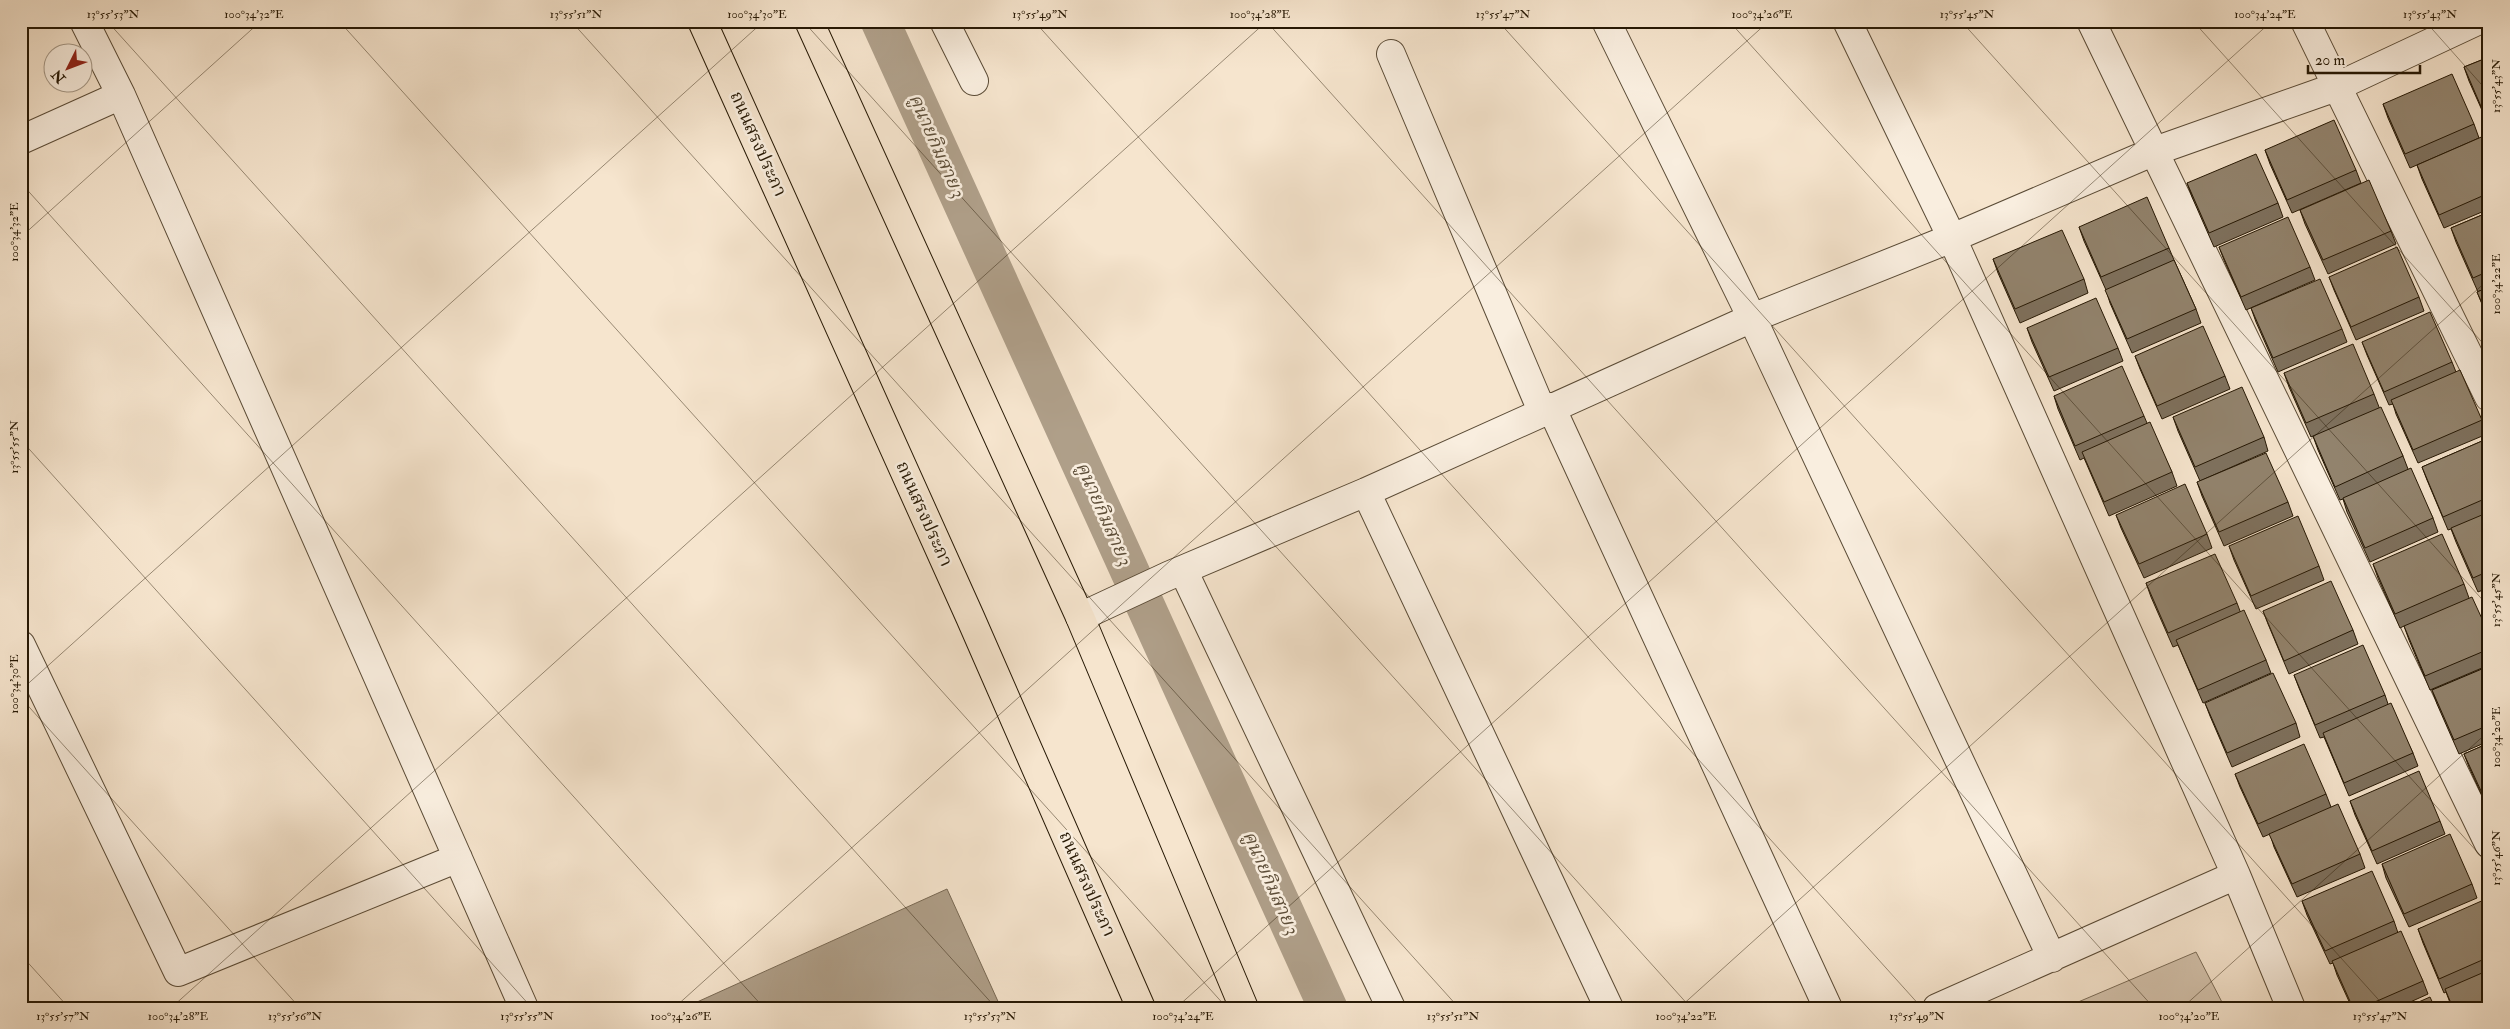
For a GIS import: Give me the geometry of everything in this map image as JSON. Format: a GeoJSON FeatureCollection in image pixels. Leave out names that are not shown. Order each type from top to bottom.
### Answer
{"type":"FeatureCollection","features":[{"type":"Feature","properties":{"kind":"main road","name":"ถนนสรงประภา"},"geometry":{"type":"LineString","coordinates":[[702,21],[966,608],[1141,1008]]}},
{"type":"Feature","properties":{"kind":"main road"},"geometry":{"type":"LineString","coordinates":[[809,21],[1080,617],[1244,1008]]}},
{"type":"Feature","properties":{"kind":"street"},"geometry":{"type":"LineString","coordinates":[[84,21],[121,95],[524,1008]]}},
{"type":"Feature","properties":{"kind":"street"},"geometry":{"type":"LineString","coordinates":[[944,21],[974,81]]}},
{"type":"Feature","properties":{"kind":"street"},"geometry":{"type":"LineString","coordinates":[[1606,21],[1752,318],[2052,958]]}},
{"type":"Feature","properties":{"kind":"street"},"geometry":{"type":"LineString","coordinates":[[1847,21],[1952,238],[2236,875],[2291,1008]]}},
{"type":"Feature","properties":{"kind":"street"},"geometry":{"type":"LineString","coordinates":[[2090,21],[2155,151],[2489,844]]}},
{"type":"Feature","properties":{"kind":"street"},"geometry":{"type":"LineString","coordinates":[[2305,21],[2489,397]]}},
{"type":"Feature","properties":{"kind":"street"},"geometry":{"type":"LineString","coordinates":[[1080,617],[1176,573],[1366,492],[1546,409],[1752,318],[1952,238],[2155,151],[2336,87],[2478,21]]}},
{"type":"Feature","properties":{"kind":"street"},"geometry":{"type":"LineString","coordinates":[[1391,54],[1546,409],[1828,1008]]}},
{"type":"Feature","properties":{"kind":"street"},"geometry":{"type":"LineString","coordinates":[[21,140],[121,95]]}},
{"type":"Feature","properties":{"kind":"street"},"geometry":{"type":"LineString","coordinates":[[1366,492],[1609,1008]]}},
{"type":"Feature","properties":{"kind":"street"},"geometry":{"type":"LineString","coordinates":[[1176,573],[1391,1008]]}},
{"type":"Feature","properties":{"kind":"street"},"geometry":{"type":"LineString","coordinates":[[21,645],[178,972],[458,858]]}},
{"type":"Feature","properties":{"kind":"street"},"geometry":{"type":"LineString","coordinates":[[1937,1008],[2236,875]]}},
{"type":"Feature","properties":{"kind":"shaded area"},"geometry":{"type":"Polygon","coordinates":[[[947,889],[1001,1008],[686,1007],[947,889]]]}},
{"type":"Feature","properties":{"kind":"shaded area"},"geometry":{"type":"Polygon","coordinates":[[[2196,952],[2225,1008],[2064,1008],[2196,952]]]}},
{"type":"Feature","properties":{"kind":"building"},"geometry":{"type":"Polygon","coordinates":[[[2489,57],[2489,117],[2486,118],[2464,67],[2489,57]]]}},
{"type":"Feature","properties":{"kind":"building"},"geometry":{"type":"Polygon","coordinates":[[[2452,74],[2474,124],[2405,154],[2383,104],[2452,74]]]}},
{"type":"Feature","properties":{"kind":"building"},"geometry":{"type":"Polygon","coordinates":[[[2334,120],[2356,170],[2287,200],[2265,150],[2334,120]]]}},
{"type":"Feature","properties":{"kind":"building"},"geometry":{"type":"Polygon","coordinates":[[[2486,135],[2489,141],[2489,193],[2439,215],[2417,165],[2486,135]]]}},
{"type":"Feature","properties":{"kind":"building"},"geometry":{"type":"Polygon","coordinates":[[[2256,154],[2278,203],[2209,233],[2187,183],[2256,154]]]}},
{"type":"Feature","properties":{"kind":"building"},"geometry":{"type":"Polygon","coordinates":[[[2369,180],[2391,231],[2323,260],[2300,210],[2369,180]]]}},
{"type":"Feature","properties":{"kind":"building"},"geometry":{"type":"Polygon","coordinates":[[[2147,197],[2169,248],[2101,277],[2079,227],[2147,197]]]}},
{"type":"Feature","properties":{"kind":"building"},"geometry":{"type":"Polygon","coordinates":[[[2489,212],[2489,271],[2473,278],[2451,228],[2489,212]]]}},
{"type":"Feature","properties":{"kind":"building"},"geometry":{"type":"Polygon","coordinates":[[[2288,217],[2310,267],[2241,297],[2219,247],[2288,217]]]}},
{"type":"Feature","properties":{"kind":"building"},"geometry":{"type":"Polygon","coordinates":[[[2062,230],[2084,279],[2015,309],[1993,259],[2062,230]]]}},
{"type":"Feature","properties":{"kind":"building"},"geometry":{"type":"Polygon","coordinates":[[[2397,247],[2419,297],[2351,327],[2329,277],[2397,247]]]}},
{"type":"Feature","properties":{"kind":"building"},"geometry":{"type":"Polygon","coordinates":[[[2174,260],[2196,309],[2127,339],[2105,290],[2174,260]]]}},
{"type":"Feature","properties":{"kind":"building"},"geometry":{"type":"Polygon","coordinates":[[[2320,279],[2342,329],[2273,358],[2251,308],[2320,279]]]}},
{"type":"Feature","properties":{"kind":"building"},"geometry":{"type":"Polygon","coordinates":[[[2489,287],[2489,319],[2477,292],[2489,287]]]}},
{"type":"Feature","properties":{"kind":"building"},"geometry":{"type":"Polygon","coordinates":[[[2096,298],[2118,348],[2049,377],[2027,328],[2096,298]]]}},
{"type":"Feature","properties":{"kind":"building"},"geometry":{"type":"Polygon","coordinates":[[[2430,312],[2452,362],[2384,392],[2362,342],[2430,312]]]}},
{"type":"Feature","properties":{"kind":"building"},"geometry":{"type":"Polygon","coordinates":[[[2203,326],[2225,376],[2157,406],[2135,356],[2203,326]]]}},
{"type":"Feature","properties":{"kind":"building"},"geometry":{"type":"Polygon","coordinates":[[[2353,344],[2374,394],[2306,423],[2284,373],[2353,344]]]}},
{"type":"Feature","properties":{"kind":"building"},"geometry":{"type":"Polygon","coordinates":[[[2122,366],[2144,416],[2075,446],[2054,396],[2122,366]]]}},
{"type":"Feature","properties":{"kind":"building"},"geometry":{"type":"Polygon","coordinates":[[[2460,370],[2482,420],[2413,450],[2391,400],[2460,370]]]}},
{"type":"Feature","properties":{"kind":"building"},"geometry":{"type":"Polygon","coordinates":[[[2242,387],[2264,437],[2195,467],[2173,417],[2242,387]]]}},
{"type":"Feature","properties":{"kind":"building"},"geometry":{"type":"Polygon","coordinates":[[[2381,407],[2403,456],[2335,487],[2313,436],[2381,407]]]}},
{"type":"Feature","properties":{"kind":"building"},"geometry":{"type":"Polygon","coordinates":[[[2150,422],[2172,472],[2104,502],[2082,452],[2150,422]]]}},
{"type":"Feature","properties":{"kind":"building"},"geometry":{"type":"Polygon","coordinates":[[[2489,438],[2489,497],[2443,517],[2422,467],[2489,438]]]}},
{"type":"Feature","properties":{"kind":"building"},"geometry":{"type":"Polygon","coordinates":[[[2266,453],[2288,502],[2219,532],[2197,482],[2266,453]]]}},
{"type":"Feature","properties":{"kind":"building"},"geometry":{"type":"Polygon","coordinates":[[[2411,468],[2433,518],[2365,548],[2343,498],[2411,468]]]}},
{"type":"Feature","properties":{"kind":"building"},"geometry":{"type":"Polygon","coordinates":[[[2185,484],[2207,534],[2139,564],[2116,515],[2185,484]]]}},
{"type":"Feature","properties":{"kind":"building"},"geometry":{"type":"Polygon","coordinates":[[[2489,512],[2489,571],[2473,578],[2451,528],[2489,512]]]}},
{"type":"Feature","properties":{"kind":"building"},"geometry":{"type":"Polygon","coordinates":[[[2298,516],[2319,566],[2251,596],[2229,546],[2298,516]]]}},
{"type":"Feature","properties":{"kind":"building"},"geometry":{"type":"Polygon","coordinates":[[[2442,534],[2464,584],[2395,614],[2373,564],[2442,534]]]}},
{"type":"Feature","properties":{"kind":"building"},"geometry":{"type":"Polygon","coordinates":[[[2215,554],[2237,603],[2168,633],[2146,583],[2215,554]]]}},
{"type":"Feature","properties":{"kind":"building"},"geometry":{"type":"Polygon","coordinates":[[[2331,581],[2353,630],[2284,661],[2263,611],[2331,581]]]}},
{"type":"Feature","properties":{"kind":"building"},"geometry":{"type":"Polygon","coordinates":[[[2489,588],[2489,608],[2481,591],[2489,588]]]}},
{"type":"Feature","properties":{"kind":"building"},"geometry":{"type":"Polygon","coordinates":[[[2472,597],[2489,634],[2489,649],[2425,676],[2404,626],[2472,597]]]}},
{"type":"Feature","properties":{"kind":"building"},"geometry":{"type":"Polygon","coordinates":[[[2244,610],[2266,660],[2198,690],[2176,640],[2244,610]]]}},
{"type":"Feature","properties":{"kind":"building"},"geometry":{"type":"Polygon","coordinates":[[[2363,645],[2385,695],[2315,725],[2294,675],[2363,645]]]}},
{"type":"Feature","properties":{"kind":"building"},"geometry":{"type":"Polygon","coordinates":[[[2489,666],[2489,725],[2454,740],[2432,690],[2489,666]]]}},
{"type":"Feature","properties":{"kind":"building"},"geometry":{"type":"Polygon","coordinates":[[[2273,673],[2296,723],[2227,753],[2205,703],[2273,673]]]}},
{"type":"Feature","properties":{"kind":"building"},"geometry":{"type":"Polygon","coordinates":[[[2391,703],[2413,753],[2344,783],[2323,733],[2391,703]]]}},
{"type":"Feature","properties":{"kind":"building"},"geometry":{"type":"Polygon","coordinates":[[[2489,743],[2489,803],[2487,804],[2464,754],[2489,743]]]}},
{"type":"Feature","properties":{"kind":"building"},"geometry":{"type":"Polygon","coordinates":[[[2304,744],[2326,794],[2258,824],[2235,774],[2304,744]]]}},
{"type":"Feature","properties":{"kind":"building"},"geometry":{"type":"Polygon","coordinates":[[[2419,771],[2440,821],[2372,851],[2350,801],[2419,771]]]}},
{"type":"Feature","properties":{"kind":"building"},"geometry":{"type":"Polygon","coordinates":[[[2338,804],[2360,854],[2292,884],[2269,834],[2338,804]]]}},
{"type":"Feature","properties":{"kind":"building"},"geometry":{"type":"Polygon","coordinates":[[[2450,834],[2472,884],[2404,914],[2382,864],[2450,834]]]}},
{"type":"Feature","properties":{"kind":"building"},"geometry":{"type":"Polygon","coordinates":[[[2372,871],[2394,921],[2325,951],[2302,901],[2372,871]]]}},
{"type":"Feature","properties":{"kind":"building"},"geometry":{"type":"Polygon","coordinates":[[[2486,899],[2489,906],[2489,957],[2439,979],[2418,929],[2486,899]]]}},
{"type":"Feature","properties":{"kind":"building"},"geometry":{"type":"Polygon","coordinates":[[[2401,931],[2423,981],[2361,1008],[2353,1008],[2332,961],[2401,931]]]}},
{"type":"Feature","properties":{"kind":"building"},"geometry":{"type":"Polygon","coordinates":[[[2489,970],[2489,1008],[2453,1008],[2445,989],[2489,970]]]}},
{"type":"Feature","properties":{"kind":"building"},"geometry":{"type":"Polygon","coordinates":[[[2430,997],[2435,1008],[2405,1008],[2430,997]]]}},
{"type":"Feature","properties":{"kind":"waterway","name":"คูนายกิมสาย 3"},"geometry":{"type":"LineString","coordinates":[[880,21],[1328,1008]]}}]}
